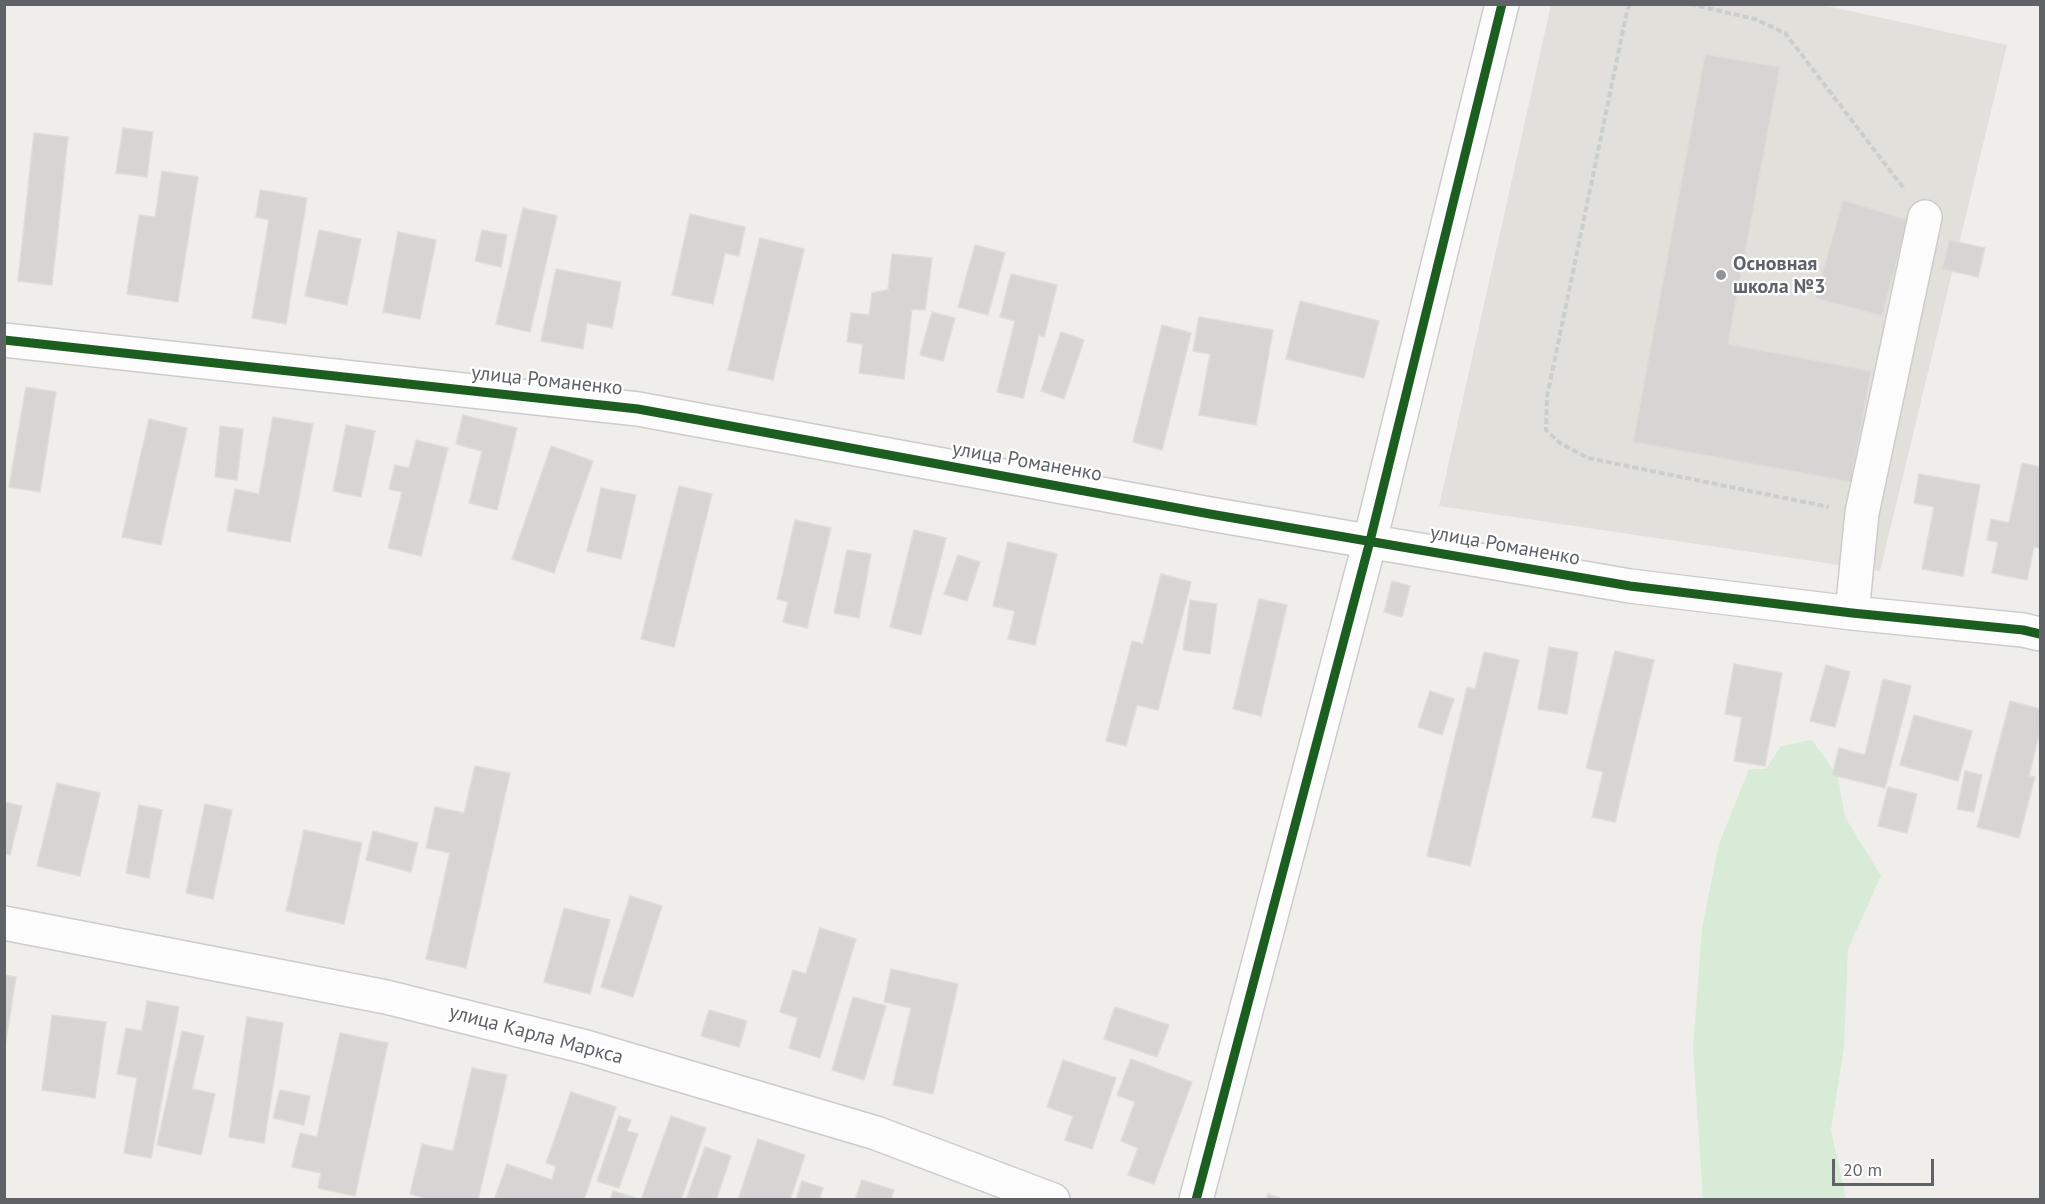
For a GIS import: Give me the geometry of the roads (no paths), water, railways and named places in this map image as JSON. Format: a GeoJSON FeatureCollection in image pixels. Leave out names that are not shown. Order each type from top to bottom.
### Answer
{"type":"FeatureCollection","features":[{"type":"Feature","properties":{"kind":"street"},"geometry":{"type":"LineString","coordinates":[[1196,1200],[1370,541],[1502,4]]}},
{"type":"Feature","properties":{"kind":"street"},"geometry":{"type":"LineString","coordinates":[[1852,613],[1862,513],[1925,217]]}},
{"type":"Feature","properties":{"kind":"street","name":"улица Романенко"},"geometry":{"type":"LineString","coordinates":[[4,340],[638,409],[1198,512],[1630,586],[1852,613],[2023,630],[2040,634]]}},
{"type":"Feature","properties":{"kind":"street","name":"улица Карла Маркса"},"geometry":{"type":"LineString","coordinates":[[4,922],[386,997],[586,1047],[876,1133],[1053,1200]]}},
{"type":"Feature","properties":{"kind":"place","name":"Основная школа №3"},"geometry":{"type":"Point","coordinates":[1721,275]}}]}
